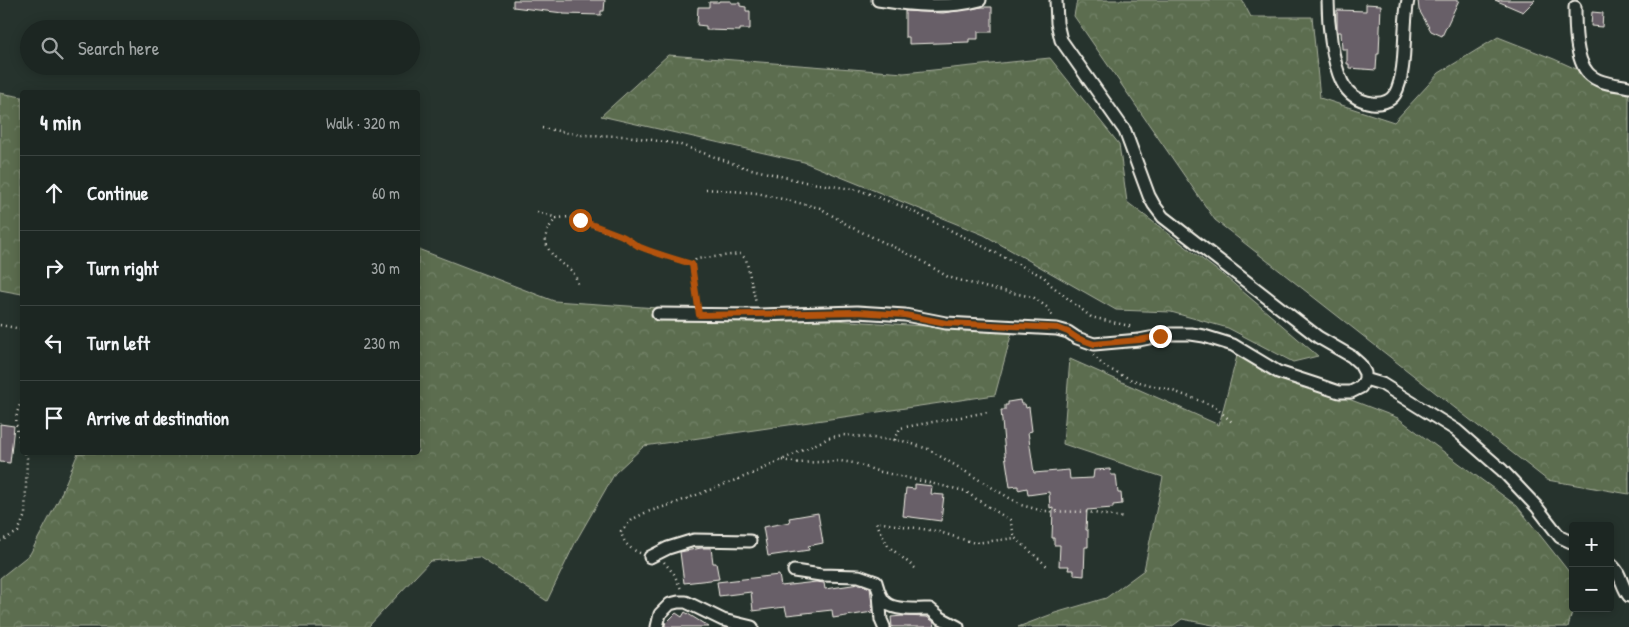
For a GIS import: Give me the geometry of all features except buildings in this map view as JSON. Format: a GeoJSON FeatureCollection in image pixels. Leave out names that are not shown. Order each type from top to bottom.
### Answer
{"type":"FeatureCollection","features":[{"type":"Feature","properties":{"kind":"street"},"geometry":{"type":"LineString","coordinates":[[878,0],[921,5],[970,3],[980,0]]}},
{"type":"Feature","properties":{"kind":"street"},"geometry":{"type":"LineString","coordinates":[[658,314],[759,315],[857,312],[892,314],[946,323],[1058,328],[1094,344],[1139,340],[1170,334],[1191,334],[1233,345],[1278,372],[1340,392],[1351,392],[1361,387],[1365,379],[1365,373],[1360,364],[1351,356],[1318,337],[1163,217],[1149,196],[1125,131],[1061,40],[1056,0]]}},
{"type":"Feature","properties":{"kind":"street"},"geometry":{"type":"LineString","coordinates":[[1328,0],[1330,33],[1342,83],[1359,101],[1374,103],[1390,100],[1398,86],[1403,62],[1403,35],[1408,0]]}},
{"type":"Feature","properties":{"kind":"street"},"geometry":{"type":"LineString","coordinates":[[1575,7],[1575,34],[1580,58],[1588,73],[1604,83],[1629,87]]}},
{"type":"Feature","properties":{"kind":"street"},"geometry":{"type":"LineString","coordinates":[[1365,379],[1382,384],[1456,430],[1502,470],[1536,506],[1560,536],[1569,541]]}},
{"type":"Feature","properties":{"kind":"street"},"geometry":{"type":"LineString","coordinates":[[650,557],[668,548],[694,540],[750,541]]}},
{"type":"Feature","properties":{"kind":"street"},"geometry":{"type":"LineString","coordinates":[[1614,566],[1624,590],[1629,596]]}},
{"type":"Feature","properties":{"kind":"street"},"geometry":{"type":"LineString","coordinates":[[794,571],[822,575],[859,576],[876,582],[879,593],[881,620],[884,627]]}},
{"type":"Feature","properties":{"kind":"street"},"geometry":{"type":"LineString","coordinates":[[879,593],[887,604],[906,610],[930,609],[941,618],[958,627]]}},
{"type":"Feature","properties":{"kind":"street"},"geometry":{"type":"LineString","coordinates":[[657,627],[660,614],[664,609],[670,604],[686,602],[722,624],[752,627]]}},
{"type":"Feature","properties":{"kind":"path"},"geometry":{"type":"LineString","coordinates":[[542,128],[581,135],[626,136],[678,144],[752,169],[805,182],[859,190],[906,208],[1044,277],[1051,285],[1091,317],[1129,326],[1139,340]]}},
{"type":"Feature","properties":{"kind":"path"},"geometry":{"type":"LineString","coordinates":[[706,190],[757,193],[820,208],[851,228],[916,258],[948,277],[965,283],[1033,297],[1048,308],[1058,328]]}},
{"type":"Feature","properties":{"kind":"path"},"geometry":{"type":"LineString","coordinates":[[537,212],[557,218],[569,217],[580,220],[631,240],[637,246],[654,253],[692,264]]}},
{"type":"Feature","properties":{"kind":"path"},"geometry":{"type":"LineString","coordinates":[[557,218],[547,230],[545,236],[546,245],[561,263],[575,275],[578,285]]}},
{"type":"Feature","properties":{"kind":"path"},"geometry":{"type":"LineString","coordinates":[[699,315],[692,264],[696,259],[740,254],[746,259],[759,315]]}},
{"type":"Feature","properties":{"kind":"path"},"geometry":{"type":"LineString","coordinates":[[0,325],[20,329]]}},
{"type":"Feature","properties":{"kind":"path"},"geometry":{"type":"LineString","coordinates":[[1094,344],[1092,354],[1104,367],[1132,380],[1174,391],[1214,406],[1233,423]]}},
{"type":"Feature","properties":{"kind":"path"},"geometry":{"type":"LineString","coordinates":[[20,405],[16,425],[20,440]]}},
{"type":"Feature","properties":{"kind":"path"},"geometry":{"type":"LineString","coordinates":[[895,440],[900,428],[988,412]]}},
{"type":"Feature","properties":{"kind":"path"},"geometry":{"type":"LineString","coordinates":[[686,602],[674,574],[666,564],[659,559],[638,553],[626,546],[622,537],[622,531],[633,519],[646,512],[754,474],[831,437],[844,435],[895,440],[928,449],[1021,505],[1044,511],[1088,512],[1125,518]]}},
{"type":"Feature","properties":{"kind":"path"},"geometry":{"type":"LineString","coordinates":[[0,541],[18,532],[26,515],[26,455]]}},
{"type":"Feature","properties":{"kind":"path"},"geometry":{"type":"LineString","coordinates":[[781,460],[799,463],[854,462],[877,471],[965,491],[1010,520],[1015,538],[1047,566]]}},
{"type":"Feature","properties":{"kind":"path"},"geometry":{"type":"LineString","coordinates":[[915,568],[888,546],[876,522],[936,531],[975,543],[1015,538]]}},
{"type":"Feature","properties":{"kind":"green space"},"geometry":{"type":"Polygon","coordinates":[[[1077,0],[1242,0],[1251,17],[1312,17],[1320,98],[1394,122],[1439,73],[1498,37],[1554,59],[1629,93],[1629,494],[1547,480],[1215,220],[1074,16],[1077,0]]]}},
{"type":"Feature","properties":{"kind":"green space"},"geometry":{"type":"Polygon","coordinates":[[[668,55],[904,73],[1050,58],[1119,144],[1127,202],[1227,278],[1318,356],[1293,362],[1228,328],[1171,312],[1116,310],[984,235],[804,162],[601,116],[668,55]]]}},
{"type":"Feature","properties":{"kind":"green space"},"geometry":{"type":"Polygon","coordinates":[[[0,93],[20,97],[20,294],[0,290],[0,93]]]}},
{"type":"Feature","properties":{"kind":"green space"},"geometry":{"type":"Polygon","coordinates":[[[420,250],[554,301],[1012,332],[995,395],[644,446],[615,473],[576,541],[547,601],[479,557],[430,561],[368,627],[0,627],[0,578],[30,554],[59,499],[77,455],[420,455],[420,250]]]}},
{"type":"Feature","properties":{"kind":"green space"},"geometry":{"type":"Polygon","coordinates":[[[1237,356],[1398,418],[1517,506],[1569,572],[1569,612],[1572,612],[1568,627],[1223,627],[1182,619],[1171,627],[1018,627],[1055,613],[1106,598],[1144,570],[1163,477],[1063,444],[1070,359],[1219,425],[1237,356]]]}},
{"type":"Feature","properties":{"kind":"route"},"geometry":{"type":"LineString","coordinates":[[580,220],[631,240],[637,246],[654,253],[692,264],[699,315],[857,312],[905,315],[946,323],[1021,328],[1058,328],[1094,344],[1160,336]]}}]}
